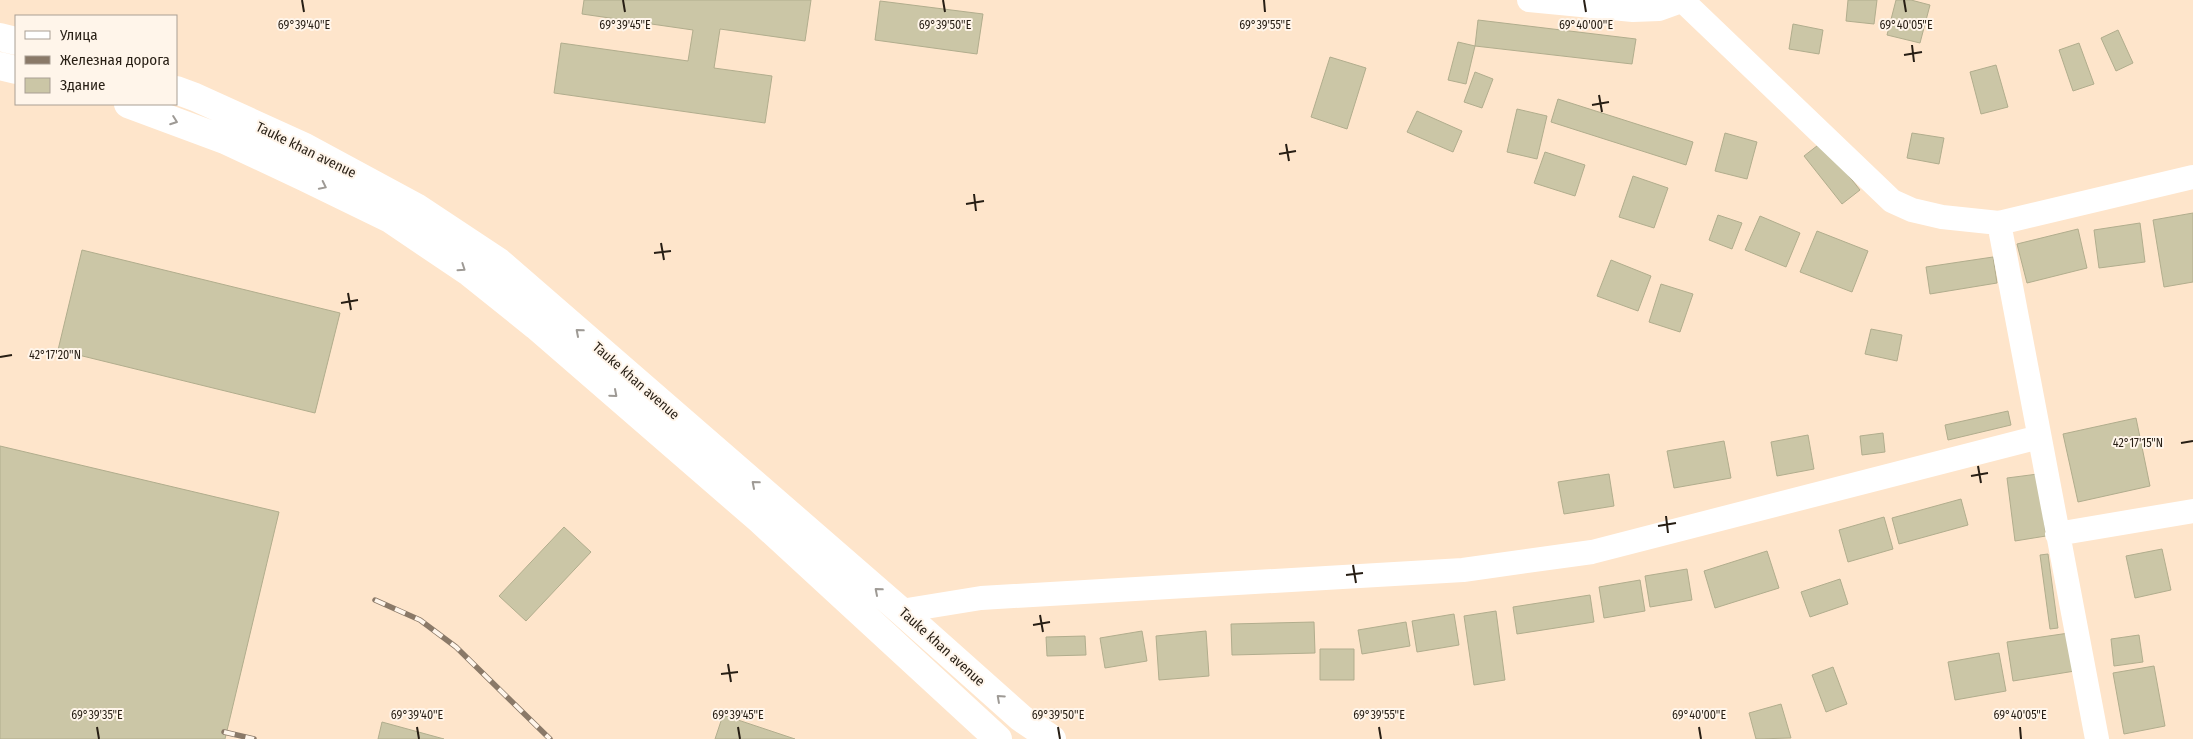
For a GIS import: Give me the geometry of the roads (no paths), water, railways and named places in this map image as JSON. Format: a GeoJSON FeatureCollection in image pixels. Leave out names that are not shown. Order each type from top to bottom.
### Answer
{"type":"FeatureCollection","features":[{"type":"Feature","properties":{"kind":"main road"},"geometry":{"type":"LineString","coordinates":[[0,37],[15,41]]}},
{"type":"Feature","properties":{"kind":"main road"},"geometry":{"type":"LineString","coordinates":[[0,66],[15,70]]}},
{"type":"Feature","properties":{"kind":"main road","name":"Tauke khan avenue"},"geometry":{"type":"LineString","coordinates":[[178,91],[314,152],[416,207],[499,262],[768,511],[998,739]]}},
{"type":"Feature","properties":{"kind":"main road","name":"Tauke khan avenue"},"geometry":{"type":"LineString","coordinates":[[131,105],[225,140],[304,177],[398,225],[470,273],[768,511],[901,611],[1022,718],[1052,739]]}},
{"type":"Feature","properties":{"kind":"main road"},"geometry":{"type":"LineString","coordinates":[[1004,739],[1022,718]]}},
{"type":"Feature","properties":{"kind":"street"},"geometry":{"type":"LineString","coordinates":[[1529,0],[1634,10],[1659,10],[1684,0],[1892,201],[1912,210],[1942,217],[1998,223],[2193,177]]}},
{"type":"Feature","properties":{"kind":"street"},"geometry":{"type":"LineString","coordinates":[[1998,223],[2097,739]]}},
{"type":"Feature","properties":{"kind":"street"},"geometry":{"type":"LineString","coordinates":[[901,611],[981,598],[1463,570],[1592,552],[2039,437]]}},
{"type":"Feature","properties":{"kind":"street"},"geometry":{"type":"LineString","coordinates":[[2057,534],[2193,511]]}},
{"type":"Feature","properties":{"kind":"railway"},"geometry":{"type":"LineString","coordinates":[[375,600],[420,620],[456,647],[550,739]]}},
{"type":"Feature","properties":{"kind":"railway"},"geometry":{"type":"LineString","coordinates":[[224,732],[254,739]]}}]}
